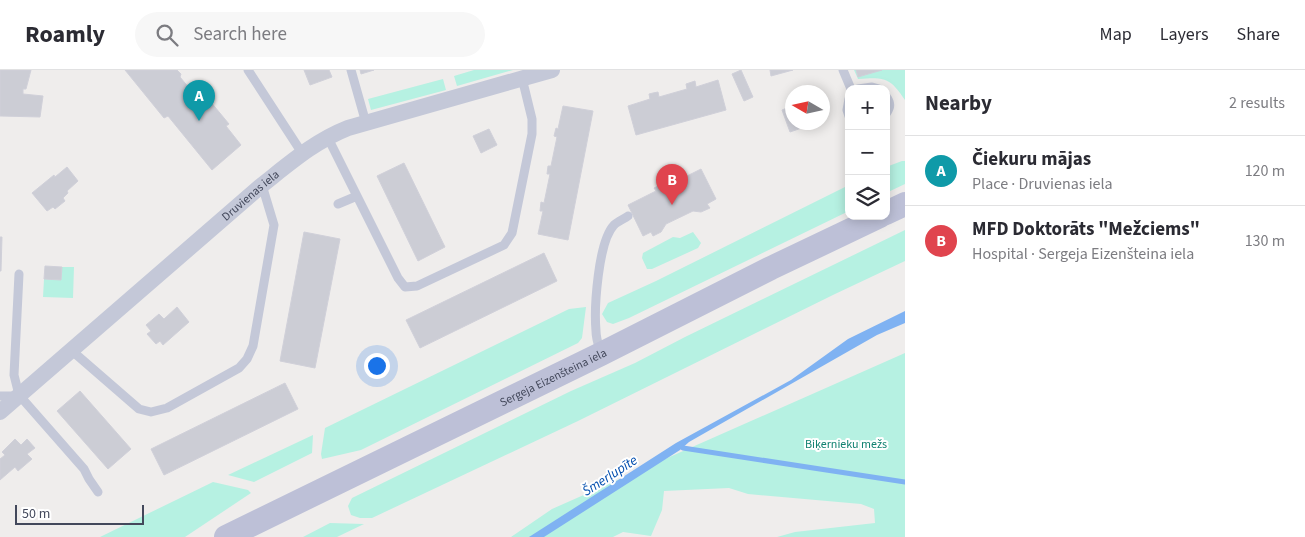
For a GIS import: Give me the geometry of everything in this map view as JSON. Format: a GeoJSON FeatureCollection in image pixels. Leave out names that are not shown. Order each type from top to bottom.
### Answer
{"type":"FeatureCollection","features":[{"type":"Feature","properties":{"kind":"street","name":"Druvienas iela"},"geometry":{"type":"LineString","coordinates":[[0,412],[262,185],[302,153],[328,136],[348,128],[552,70]]}},
{"type":"Feature","properties":{"kind":"street"},"geometry":{"type":"LineString","coordinates":[[890,211],[905,204]]}},
{"type":"Feature","properties":{"kind":"street","name":"Sergeja Eizenšteina iela"},"geometry":{"type":"LineString","coordinates":[[226,537],[872,220]]}},
{"type":"Feature","properties":{"kind":"lane"},"geometry":{"type":"LineString","coordinates":[[248,70],[302,153]]}},
{"type":"Feature","properties":{"kind":"lane"},"geometry":{"type":"LineString","coordinates":[[351,70],[366,123]]}},
{"type":"Feature","properties":{"kind":"lane"},"geometry":{"type":"LineString","coordinates":[[844,70],[850,85]]}},
{"type":"Feature","properties":{"kind":"lane"},"geometry":{"type":"LineString","coordinates":[[328,136],[398,278],[405,286],[417,286],[504,245],[512,233],[532,134],[532,119],[522,78]]}},
{"type":"Feature","properties":{"kind":"lane"},"geometry":{"type":"LineString","coordinates":[[71,350],[139,409],[151,412],[167,408],[238,368],[247,358],[253,346],[274,225],[262,185]]}},
{"type":"Feature","properties":{"kind":"lane"},"geometry":{"type":"LineString","coordinates":[[338,204],[357,196]]}},
{"type":"Feature","properties":{"kind":"lane"},"geometry":{"type":"LineString","coordinates":[[601,354],[596,333],[596,305],[602,257],[606,240],[614,225],[628,216]]}},
{"type":"Feature","properties":{"kind":"lane"},"geometry":{"type":"LineString","coordinates":[[19,274],[14,375],[19,395],[84,469],[98,492]]}},
{"type":"Feature","properties":{"kind":"lane"},"geometry":{"type":"LineString","coordinates":[[0,396],[19,395]]}},
{"type":"Feature","properties":{"kind":"green space"},"geometry":{"type":"Polygon","coordinates":[[[474,70],[513,70],[457,86],[454,76],[474,70]]]}},
{"type":"Feature","properties":{"kind":"green space"},"geometry":{"type":"Polygon","coordinates":[[[854,70],[905,70],[905,100],[895,87],[886,80],[874,78],[858,79],[854,70]]]}},
{"type":"Feature","properties":{"kind":"green space"},"geometry":{"type":"Polygon","coordinates":[[[443,79],[446,90],[371,110],[368,99],[443,79]]]}},
{"type":"Feature","properties":{"kind":"green space"},"geometry":{"type":"Polygon","coordinates":[[[905,161],[905,184],[890,191],[890,175],[890,166],[905,161]]]}},
{"type":"Feature","properties":{"kind":"green space"},"geometry":{"type":"Polygon","coordinates":[[[845,187],[845,213],[629,318],[613,324],[607,322],[602,314],[608,303],[845,187]]]}},
{"type":"Feature","properties":{"kind":"green space"},"geometry":{"type":"Polygon","coordinates":[[[905,230],[905,261],[578,421],[372,518],[360,518],[351,515],[348,506],[352,498],[571,391],[635,363],[905,230]]]}},
{"type":"Feature","properties":{"kind":"green space"},"geometry":{"type":"Polygon","coordinates":[[[693,232],[701,243],[698,248],[652,269],[647,269],[642,258],[643,253],[673,237],[680,238],[693,232]]]}},
{"type":"Feature","properties":{"kind":"green space"},"geometry":{"type":"Polygon","coordinates":[[[62,267],[74,267],[73,298],[43,297],[44,279],[61,280],[62,267]]]}},
{"type":"Feature","properties":{"kind":"green space"},"geometry":{"type":"Polygon","coordinates":[[[586,307],[582,338],[578,343],[361,450],[322,459],[325,428],[569,309],[586,307]]]}},
{"type":"Feature","properties":{"kind":"green space","name":"Biķernieku mežs"},"geometry":{"type":"Polygon","coordinates":[[[905,353],[905,537],[777,537],[795,532],[875,523],[874,509],[861,504],[748,494],[729,488],[664,491],[662,510],[651,536],[623,532],[613,537],[511,537],[552,509],[905,353]]]}},
{"type":"Feature","properties":{"kind":"green space"},"geometry":{"type":"Polygon","coordinates":[[[313,435],[312,453],[254,482],[228,475],[313,435]]]}},
{"type":"Feature","properties":{"kind":"green space"},"geometry":{"type":"Polygon","coordinates":[[[213,482],[248,490],[251,493],[185,537],[100,537],[213,482]]]}},
{"type":"Feature","properties":{"kind":"green space"},"geometry":{"type":"Polygon","coordinates":[[[330,523],[364,524],[337,537],[303,537],[330,523]]]}},
{"type":"Feature","properties":{"kind":"water"},"geometry":{"type":"Polygon","coordinates":[[[905,311],[905,323],[877,335],[689,442],[680,450],[544,537],[529,537],[676,443],[791,380],[848,339],[905,311]]]}},
{"type":"Feature","properties":{"kind":"building"},"geometry":{"type":"Polygon","coordinates":[[[0,70],[31,70],[26,89],[23,89],[23,94],[43,96],[40,117],[0,116],[0,70]]]}},
{"type":"Feature","properties":{"kind":"building"},"geometry":{"type":"Polygon","coordinates":[[[125,70],[177,70],[181,74],[180,77],[199,100],[205,95],[229,124],[226,126],[241,145],[212,170],[168,116],[164,118],[125,70]]]}},
{"type":"Feature","properties":{"kind":"building"},"geometry":{"type":"Polygon","coordinates":[[[304,70],[329,70],[332,77],[310,85],[304,70]]]}},
{"type":"Feature","properties":{"kind":"building"},"geometry":{"type":"Polygon","coordinates":[[[360,70],[374,70],[361,74],[360,70]]]}},
{"type":"Feature","properties":{"kind":"building"},"geometry":{"type":"Polygon","coordinates":[[[741,70],[753,97],[744,101],[732,74],[741,70]]]}},
{"type":"Feature","properties":{"kind":"building"},"geometry":{"type":"Polygon","coordinates":[[[770,70],[793,70],[771,76],[770,70]]]}},
{"type":"Feature","properties":{"kind":"building"},"geometry":{"type":"Polygon","coordinates":[[[856,70],[882,70],[858,77],[856,70]]]}},
{"type":"Feature","properties":{"kind":"building"},"geometry":{"type":"Polygon","coordinates":[[[718,80],[726,110],[636,135],[628,106],[650,99],[649,94],[658,92],[659,97],[687,89],[686,84],[695,81],[696,87],[718,80]]]}},
{"type":"Feature","properties":{"kind":"building"},"geometry":{"type":"Polygon","coordinates":[[[563,106],[593,111],[568,240],[538,234],[543,211],[540,211],[541,202],[544,203],[550,174],[547,174],[548,166],[551,166],[557,137],[554,136],[556,128],[558,129],[563,106]]]}},
{"type":"Feature","properties":{"kind":"building"},"geometry":{"type":"Polygon","coordinates":[[[489,129],[497,145],[481,153],[473,136],[489,129]]]}},
{"type":"Feature","properties":{"kind":"building"},"geometry":{"type":"Polygon","coordinates":[[[404,163],[445,247],[418,261],[377,176],[404,163]]]}},
{"type":"Feature","properties":{"kind":"building"},"geometry":{"type":"Polygon","coordinates":[[[67,167],[78,181],[67,191],[68,193],[63,198],[65,201],[55,209],[53,207],[47,211],[32,193],[67,167]]]}},
{"type":"Feature","properties":{"kind":"building"},"geometry":{"type":"Polygon","coordinates":[[[701,169],[716,199],[707,204],[710,208],[701,212],[693,211],[666,224],[661,232],[653,236],[651,232],[643,236],[628,205],[656,191],[654,188],[671,180],[673,183],[701,169]]]}},
{"type":"Feature","properties":{"kind":"building"},"geometry":{"type":"Polygon","coordinates":[[[304,232],[340,239],[315,368],[280,361],[304,232]]]}},
{"type":"Feature","properties":{"kind":"building"},"geometry":{"type":"Polygon","coordinates":[[[0,237],[2,237],[1,271],[0,271],[0,237]]]}},
{"type":"Feature","properties":{"kind":"building"},"geometry":{"type":"Polygon","coordinates":[[[544,253],[557,281],[420,348],[406,320],[544,253]]]}},
{"type":"Feature","properties":{"kind":"building"},"geometry":{"type":"Polygon","coordinates":[[[45,266],[62,267],[61,280],[44,279],[45,266]]]}},
{"type":"Feature","properties":{"kind":"building"},"geometry":{"type":"Polygon","coordinates":[[[177,307],[189,322],[163,345],[160,341],[156,344],[147,334],[151,331],[146,325],[159,314],[164,319],[177,307]]]}},
{"type":"Feature","properties":{"kind":"building"},"geometry":{"type":"Polygon","coordinates":[[[285,383],[298,409],[164,475],[151,449],[285,383]]]}},
{"type":"Feature","properties":{"kind":"building"},"geometry":{"type":"Polygon","coordinates":[[[80,391],[131,449],[108,469],[57,411],[80,391]]]}},
{"type":"Feature","properties":{"kind":"building"},"geometry":{"type":"Polygon","coordinates":[[[15,439],[21,445],[27,439],[35,448],[27,454],[32,459],[18,471],[15,467],[0,480],[0,459],[5,455],[2,452],[15,439]]]}},
{"type":"Feature","properties":{"kind":"waterway"},"geometry":{"type":"LineString","coordinates":[[683,448],[905,482]]}},
{"type":"Feature","properties":{"kind":"place","name":"Čiekuru mājas"},"geometry":{"type":"Point","coordinates":[199,121]}},
{"type":"Feature","properties":{"kind":"place","name":"MFD Doktorāts \"Mežciems\""},"geometry":{"type":"Point","coordinates":[672,205]}},
{"type":"Feature","properties":{"kind":"water label","name":"Šmerļupīte"},"geometry":{"type":"Point","coordinates":[610,476]}}]}
